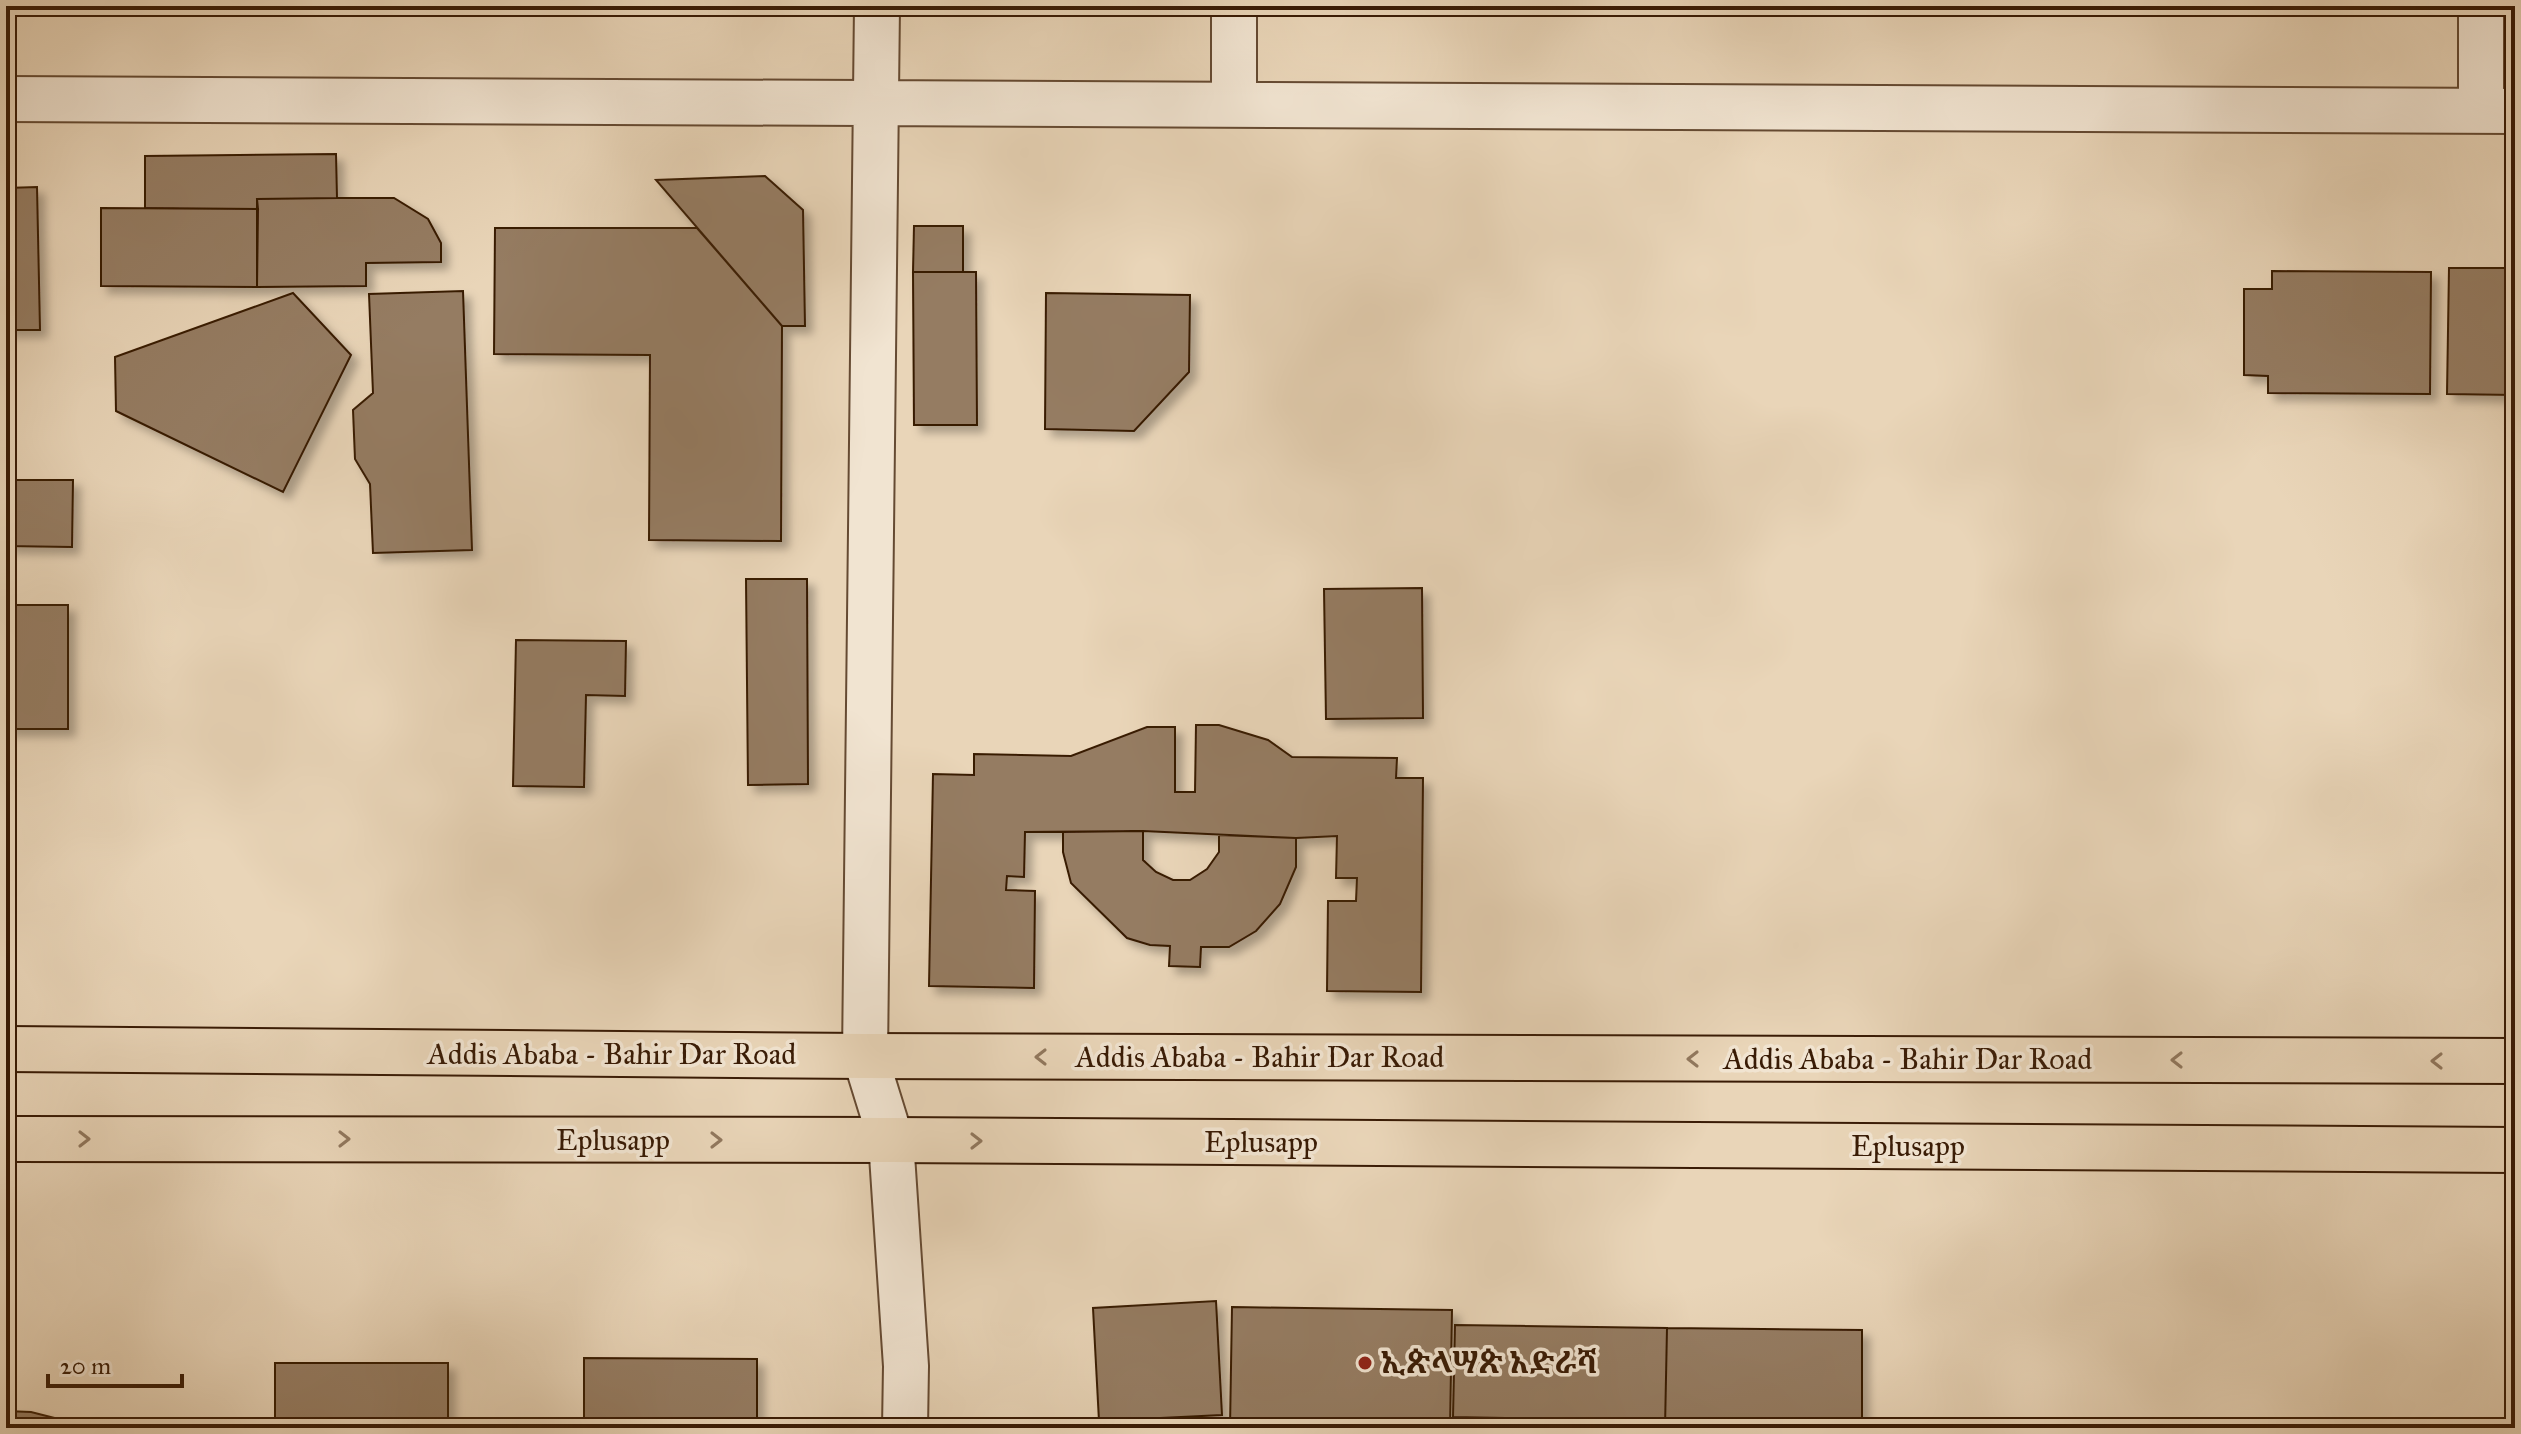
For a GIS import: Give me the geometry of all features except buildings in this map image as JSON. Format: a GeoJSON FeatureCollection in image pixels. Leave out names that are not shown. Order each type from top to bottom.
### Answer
{"type":"FeatureCollection","features":[{"type":"Feature","properties":{"kind":"highway","name":"Addis Ababa - Bahir Dar Road"},"geometry":{"type":"LineString","coordinates":[[6,1049],[865,1056],[2515,1061]]}},
{"type":"Feature","properties":{"kind":"highway","name":"Eplusapp"},"geometry":{"type":"LineString","coordinates":[[6,1139],[891,1140],[2515,1150]]}},
{"type":"Feature","properties":{"kind":"street"},"geometry":{"type":"LineString","coordinates":[[877,6],[865,1056],[891,1140],[906,1366],[905,1428]]}},
{"type":"Feature","properties":{"kind":"street"},"geometry":{"type":"LineString","coordinates":[[1234,6],[1234,105]]}},
{"type":"Feature","properties":{"kind":"street"},"geometry":{"type":"LineString","coordinates":[[6,99],[2498,111],[2481,6]]}},
{"type":"Feature","properties":{"kind":"place","name":"ኢጵላሣጵ አድራሻ"},"geometry":{"type":"Point","coordinates":[1365,1363]}}]}
